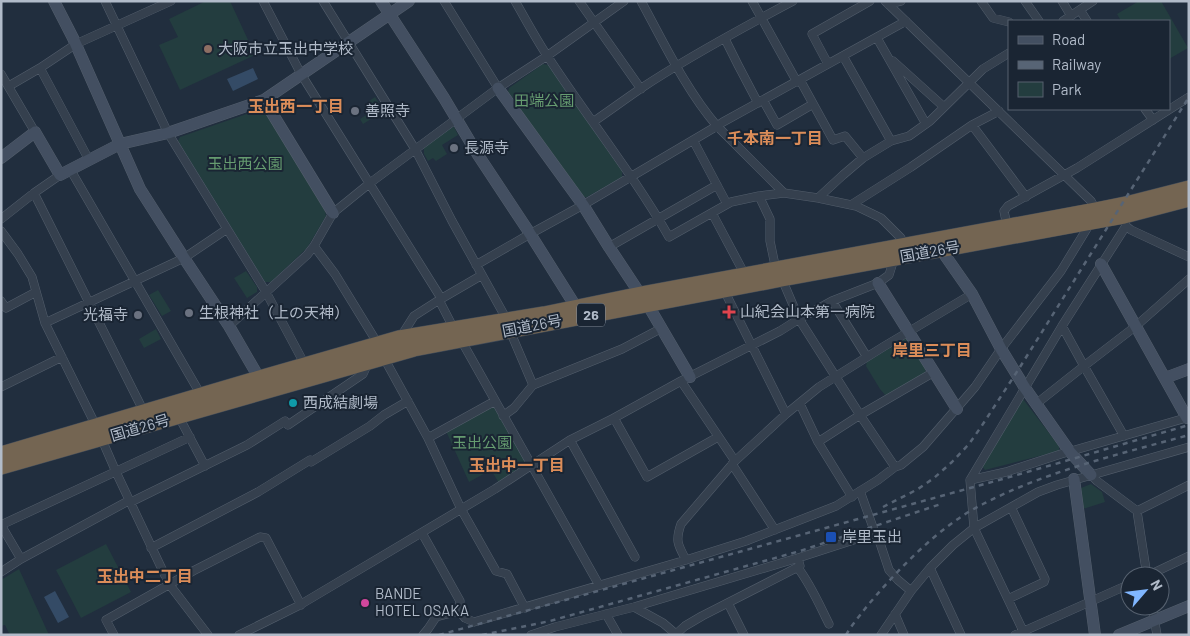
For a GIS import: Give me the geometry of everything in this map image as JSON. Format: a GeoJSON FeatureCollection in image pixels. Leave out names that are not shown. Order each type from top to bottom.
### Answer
{"type":"FeatureCollection","features":[{"type":"Feature","properties":{"kind":"highway","name":"国道26号"},"geometry":{"type":"LineString","coordinates":[[2,455],[179,417],[368,363],[400,338],[457,334],[508,325],[644,299],[746,275],[779,274],[942,251],[1093,216],[1130,203],[1189,188]]}},
{"type":"Feature","properties":{"kind":"highway","name":"国道26号"},"geometry":{"type":"LineString","coordinates":[[508,325],[576,307],[724,290],[779,274],[904,245],[1007,226],[1093,216],[1125,221],[1189,199]]}},
{"type":"Feature","properties":{"kind":"highway","name":"国道26号"},"geometry":{"type":"LineString","coordinates":[[99,433],[144,412],[305,365],[381,351],[414,349],[457,334]]}},
{"type":"Feature","properties":{"kind":"street"},"geometry":{"type":"LineString","coordinates":[[54,1],[76,44],[140,189],[229,326],[266,391]]}},
{"type":"Feature","properties":{"kind":"street"},"geometry":{"type":"LineString","coordinates":[[105,1],[168,133],[266,292],[305,365]]}},
{"type":"Feature","properties":{"kind":"street"},"geometry":{"type":"LineString","coordinates":[[9,86],[76,44],[171,1]]}},
{"type":"Feature","properties":{"kind":"street"},"geometry":{"type":"LineString","coordinates":[[263,1],[301,74],[440,299],[457,334],[599,585]]}},
{"type":"Feature","properties":{"kind":"street"},"geometry":{"type":"LineString","coordinates":[[323,1],[415,149],[508,325],[533,386]]}},
{"type":"Feature","properties":{"kind":"street"},"geometry":{"type":"LineString","coordinates":[[381,1],[576,307]]}},
{"type":"Feature","properties":{"kind":"street"},"geometry":{"type":"LineString","coordinates":[[1,219],[65,172],[120,144],[168,133],[264,100],[408,1]]}},
{"type":"Feature","properties":{"kind":"street"},"geometry":{"type":"LineString","coordinates":[[444,1],[498,88],[583,205],[644,299],[662,328],[686,379],[718,437],[775,530]]}},
{"type":"Feature","properties":{"kind":"street"},"geometry":{"type":"LineString","coordinates":[[515,1],[547,56],[631,178],[668,237],[731,202],[784,193],[856,206],[881,218],[904,245]]}},
{"type":"Feature","properties":{"kind":"street"},"geometry":{"type":"LineString","coordinates":[[579,1],[641,89]]}},
{"type":"Feature","properties":{"kind":"street"},"geometry":{"type":"LineString","coordinates":[[229,326],[307,255],[333,213],[456,118],[624,1]]}},
{"type":"Feature","properties":{"kind":"street"},"geometry":{"type":"LineString","coordinates":[[641,1],[677,67],[709,117],[784,193]]}},
{"type":"Feature","properties":{"kind":"street"},"geometry":{"type":"LineString","coordinates":[[752,1],[834,140],[845,136],[863,158]]}},
{"type":"Feature","properties":{"kind":"street"},"geometry":{"type":"LineString","coordinates":[[593,122],[677,67],[793,1]]}},
{"type":"Feature","properties":{"kind":"street"},"geometry":{"type":"LineString","coordinates":[[828,64],[812,34],[870,1]]}},
{"type":"Feature","properties":{"kind":"street"},"geometry":{"type":"LineString","coordinates":[[886,3],[901,1]]}},
{"type":"Feature","properties":{"kind":"street"},"geometry":{"type":"LineString","coordinates":[[981,1],[992,18],[1008,22]]}},
{"type":"Feature","properties":{"kind":"street"},"geometry":{"type":"LineString","coordinates":[[1026,1],[1038,20]]}},
{"type":"Feature","properties":{"kind":"street"},"geometry":{"type":"LineString","coordinates":[[1062,1],[1071,16]]}},
{"type":"Feature","properties":{"kind":"street"},"geometry":{"type":"LineString","coordinates":[[1065,20],[1093,1]]}},
{"type":"Feature","properties":{"kind":"street"},"geometry":{"type":"LineString","coordinates":[[422,533],[460,601],[459,611],[465,618],[474,622],[746,541],[836,506],[878,480],[894,467],[901,465],[923,447],[957,409],[975,388],[1001,349],[1061,271],[1093,216],[1091,201],[886,3]]}},
{"type":"Feature","properties":{"kind":"street"},"geometry":{"type":"LineString","coordinates":[[1080,10],[1086,20]]}},
{"type":"Feature","properties":{"kind":"street"},"geometry":{"type":"LineString","coordinates":[[476,265],[631,178],[723,122],[906,21]]}},
{"type":"Feature","properties":{"kind":"street"},"geometry":{"type":"LineString","coordinates":[[877,38],[926,124]]}},
{"type":"Feature","properties":{"kind":"street"},"geometry":{"type":"LineString","coordinates":[[726,39],[738,65],[777,125],[813,104]]}},
{"type":"Feature","properties":{"kind":"street"},"geometry":{"type":"LineString","coordinates":[[818,198],[863,158],[891,141],[908,136],[930,121],[983,69],[1008,54]]}},
{"type":"Feature","properties":{"kind":"street"},"geometry":{"type":"LineString","coordinates":[[843,56],[891,141]]}},
{"type":"Feature","properties":{"kind":"street"},"geometry":{"type":"LineString","coordinates":[[888,56],[944,107]]}},
{"type":"Feature","properties":{"kind":"street"},"geometry":{"type":"LineString","coordinates":[[40,68],[88,160]]}},
{"type":"Feature","properties":{"kind":"street"},"geometry":{"type":"LineString","coordinates":[[1,74],[35,132],[65,172],[136,282],[201,394]]}},
{"type":"Feature","properties":{"kind":"street"},"geometry":{"type":"LineString","coordinates":[[1170,109],[1189,97]]}},
{"type":"Feature","properties":{"kind":"street"},"geometry":{"type":"LineString","coordinates":[[264,100],[333,213]]}},
{"type":"Feature","properties":{"kind":"street"},"geometry":{"type":"LineString","coordinates":[[1147,110],[1153,120]]}},
{"type":"Feature","properties":{"kind":"street"},"geometry":{"type":"LineString","coordinates":[[1007,226],[1004,211],[1008,206],[1065,175],[1169,110]]}},
{"type":"Feature","properties":{"kind":"street"},"geometry":{"type":"LineString","coordinates":[[851,205],[972,126],[999,111]]}},
{"type":"Feature","properties":{"kind":"street"},"geometry":{"type":"LineString","coordinates":[[972,126],[1026,197]]}},
{"type":"Feature","properties":{"kind":"street"},"geometry":{"type":"LineString","coordinates":[[1,158],[35,132]]}},
{"type":"Feature","properties":{"kind":"street"},"geometry":{"type":"LineString","coordinates":[[694,140],[727,204]]}},
{"type":"Feature","properties":{"kind":"street"},"geometry":{"type":"LineString","coordinates":[[609,247],[717,185]]}},
{"type":"Feature","properties":{"kind":"street"},"geometry":{"type":"LineString","coordinates":[[34,193],[144,412]]}},
{"type":"Feature","properties":{"kind":"street"},"geometry":{"type":"LineString","coordinates":[[759,196],[770,219],[770,241],[779,274],[799,319],[894,467]]}},
{"type":"Feature","properties":{"kind":"street"},"geometry":{"type":"LineString","coordinates":[[712,213],[746,275]]}},
{"type":"Feature","properties":{"kind":"street"},"geometry":{"type":"LineString","coordinates":[[1024,633],[974,528],[970,480],[1125,221],[1131,230],[1189,256]]}},
{"type":"Feature","properties":{"kind":"street"},"geometry":{"type":"LineString","coordinates":[[46,323],[184,258],[227,229]]}},
{"type":"Feature","properties":{"kind":"street"},"geometry":{"type":"LineString","coordinates":[[1,231],[32,277],[46,323],[168,584],[208,635]]}},
{"type":"Feature","properties":{"kind":"street"},"geometry":{"type":"LineString","coordinates":[[314,246],[335,274],[381,351],[428,438],[461,509],[496,571],[508,574],[525,608]]}},
{"type":"Feature","properties":{"kind":"street"},"geometry":{"type":"LineString","coordinates":[[942,251],[972,294],[1001,349],[1025,388],[1070,452],[1097,481],[1137,511],[1145,566]]}},
{"type":"Feature","properties":{"kind":"street"},"geometry":{"type":"LineString","coordinates":[[239,635],[301,605],[422,533],[570,440],[780,331],[832,301],[878,282],[889,275],[894,259]]}},
{"type":"Feature","properties":{"kind":"street"},"geometry":{"type":"LineString","coordinates":[[970,480],[1006,472],[1188,417],[1101,264]]}},
{"type":"Feature","properties":{"kind":"street"},"geometry":{"type":"LineString","coordinates":[[400,338],[414,316],[482,275]]}},
{"type":"Feature","properties":{"kind":"street"},"geometry":{"type":"LineString","coordinates":[[1036,404],[1136,326],[1189,279]]}},
{"type":"Feature","properties":{"kind":"street"},"geometry":{"type":"LineString","coordinates":[[878,282],[957,409]]}},
{"type":"Feature","properties":{"kind":"street"},"geometry":{"type":"LineString","coordinates":[[724,290],[786,414]]}},
{"type":"Feature","properties":{"kind":"street"},"geometry":{"type":"LineString","coordinates":[[1,301],[6,308],[36,292]]}},
{"type":"Feature","properties":{"kind":"street"},"geometry":{"type":"LineString","coordinates":[[686,560],[679,547],[677,536],[681,524],[733,462],[819,387],[972,294]]}},
{"type":"Feature","properties":{"kind":"street"},"geometry":{"type":"LineString","coordinates":[[832,301],[867,357]]}},
{"type":"Feature","properties":{"kind":"street"},"geometry":{"type":"LineString","coordinates":[[1062,326],[1124,436]]}},
{"type":"Feature","properties":{"kind":"street"},"geometry":{"type":"LineString","coordinates":[[503,416],[514,408],[533,386],[622,349],[662,328]]}},
{"type":"Feature","properties":{"kind":"street"},"geometry":{"type":"LineString","coordinates":[[1,387],[62,357]]}},
{"type":"Feature","properties":{"kind":"street"},"geometry":{"type":"LineString","coordinates":[[1,572],[21,558],[130,501],[206,466],[286,423],[363,374],[368,363]]}},
{"type":"Feature","properties":{"kind":"street"},"geometry":{"type":"LineString","coordinates":[[1165,378],[1189,369]]}},
{"type":"Feature","properties":{"kind":"street"},"geometry":{"type":"LineString","coordinates":[[818,442],[934,372]]}},
{"type":"Feature","properties":{"kind":"street"},"geometry":{"type":"LineString","coordinates":[[428,438],[495,400]]}},
{"type":"Feature","properties":{"kind":"street"},"geometry":{"type":"LineString","coordinates":[[151,548],[258,492],[370,426],[408,401]]}},
{"type":"Feature","properties":{"kind":"street"},"geometry":{"type":"LineString","coordinates":[[800,404],[818,442],[852,496]]}},
{"type":"Feature","properties":{"kind":"street"},"geometry":{"type":"LineString","coordinates":[[179,417],[206,466]]}},
{"type":"Feature","properties":{"kind":"street"},"geometry":{"type":"LineString","coordinates":[[614,418],[647,477],[718,437]]}},
{"type":"Feature","properties":{"kind":"street"},"geometry":{"type":"LineString","coordinates":[[21,558],[1,525],[190,437]]}},
{"type":"Feature","properties":{"kind":"street"},"geometry":{"type":"LineString","coordinates":[[570,440],[635,558]]}},
{"type":"Feature","properties":{"kind":"street"},"geometry":{"type":"LineString","coordinates":[[881,635],[911,590],[930,568],[953,545],[974,528],[1038,492],[1074,479],[1189,447]]}},
{"type":"Feature","properties":{"kind":"street"},"geometry":{"type":"LineString","coordinates":[[1074,479],[1095,635]]}},
{"type":"Feature","properties":{"kind":"street"},"geometry":{"type":"LineString","coordinates":[[1137,511],[1189,485]]}},
{"type":"Feature","properties":{"kind":"street"},"geometry":{"type":"LineString","coordinates":[[860,491],[875,533],[880,540],[889,570],[911,590]]}},
{"type":"Feature","properties":{"kind":"street"},"geometry":{"type":"LineString","coordinates":[[1008,599],[1044,582],[1045,579],[1011,507]]}},
{"type":"Feature","properties":{"kind":"street"},"geometry":{"type":"LineString","coordinates":[[531,635],[552,632],[606,614],[773,567],[875,533]]}},
{"type":"Feature","properties":{"kind":"street"},"geometry":{"type":"LineString","coordinates":[[114,635],[106,620],[168,584],[260,537],[266,538],[301,605]]}},
{"type":"Feature","properties":{"kind":"street"},"geometry":{"type":"LineString","coordinates":[[1168,566],[1189,556]]}},
{"type":"Feature","properties":{"kind":"street"},"geometry":{"type":"LineString","coordinates":[[798,558],[800,566],[798,568],[829,624]]}},
{"type":"Feature","properties":{"kind":"street"},"geometry":{"type":"LineString","coordinates":[[634,607],[663,623],[677,634],[685,626],[702,616],[798,568]]}},
{"type":"Feature","properties":{"kind":"street"},"geometry":{"type":"LineString","coordinates":[[930,568],[962,635]]}},
{"type":"Feature","properties":{"kind":"street"},"geometry":{"type":"LineString","coordinates":[[1015,635],[1024,633],[1120,588]]}},
{"type":"Feature","properties":{"kind":"street"},"geometry":{"type":"LineString","coordinates":[[728,603],[744,635]]}},
{"type":"Feature","properties":{"kind":"street"},"geometry":{"type":"LineString","coordinates":[[1119,635],[1189,606]]}},
{"type":"Feature","properties":{"kind":"street"},"geometry":{"type":"LineString","coordinates":[[423,635],[436,617],[459,611]]}},
{"type":"Feature","properties":{"kind":"street"},"geometry":{"type":"LineString","coordinates":[[606,614],[618,635]]}},
{"type":"Feature","properties":{"kind":"street"},"geometry":{"type":"LineString","coordinates":[[895,614],[904,635]]}},
{"type":"Feature","properties":{"kind":"street"},"geometry":{"type":"LineString","coordinates":[[1154,616],[1157,635]]}},
{"type":"Feature","properties":{"kind":"green space"},"geometry":{"type":"Polygon","coordinates":[[[206,1],[230,1],[255,55],[180,90],[159,45],[178,37],[169,19],[206,1]]]}},
{"type":"Feature","properties":{"kind":"green space"},"geometry":{"type":"Polygon","coordinates":[[[1139,1],[1161,1],[1188,48],[1170,58],[1170,20],[1120,20],[1117,14],[1139,1]]]}},
{"type":"Feature","properties":{"kind":"green space","name":"田端公園"},"geometry":{"type":"Polygon","coordinates":[[[543,64],[548,65],[622,171],[622,177],[587,197],[583,197],[508,92],[509,88],[543,64]]]}},
{"type":"Feature","properties":{"kind":"green space"},"geometry":{"type":"Polygon","coordinates":[[[375,97],[384,111],[363,124],[360,119],[374,110],[369,101],[375,97]]]}},
{"type":"Feature","properties":{"kind":"green space","name":"玉出西公園"},"geometry":{"type":"Polygon","coordinates":[[[261,109],[265,111],[325,211],[326,216],[307,248],[271,282],[265,282],[178,141],[180,137],[261,109]]]}},
{"type":"Feature","properties":{"kind":"green space"},"geometry":{"type":"Polygon","coordinates":[[[454,127],[458,135],[442,145],[447,154],[436,161],[433,158],[428,161],[424,154],[424,148],[454,127]]]}},
{"type":"Feature","properties":{"kind":"green space"},"geometry":{"type":"Polygon","coordinates":[[[246,271],[257,287],[257,292],[247,298],[234,278],[246,271]]]}},
{"type":"Feature","properties":{"kind":"green space"},"geometry":{"type":"Polygon","coordinates":[[[158,290],[171,311],[162,316],[149,295],[158,290]]]}},
{"type":"Feature","properties":{"kind":"green space"},"geometry":{"type":"Polygon","coordinates":[[[156,329],[161,339],[144,348],[139,339],[156,329]]]}},
{"type":"Feature","properties":{"kind":"green space"},"geometry":{"type":"Polygon","coordinates":[[[906,338],[926,368],[925,373],[886,396],[866,366],[867,362],[906,338]]]}},
{"type":"Feature","properties":{"kind":"green space"},"geometry":{"type":"Polygon","coordinates":[[[1023,399],[1059,446],[1059,451],[985,470],[982,466],[1023,399]]]}},
{"type":"Feature","properties":{"kind":"green space","name":"玉出公園"},"geometry":{"type":"Polygon","coordinates":[[[495,404],[528,462],[527,466],[499,483],[491,470],[469,482],[446,431],[495,404]]]}},
{"type":"Feature","properties":{"kind":"green space"},"geometry":{"type":"Polygon","coordinates":[[[1091,484],[1102,492],[1105,502],[1083,509],[1081,488],[1091,484]]]}},
{"type":"Feature","properties":{"kind":"green space"},"geometry":{"type":"Polygon","coordinates":[[[106,544],[131,592],[81,618],[56,570],[106,544]]]}},
{"type":"Feature","properties":{"kind":"green space"},"geometry":{"type":"Polygon","coordinates":[[[19,569],[49,635],[10,635],[5,625],[1,626],[1,580],[19,569]]]}},
{"type":"Feature","properties":{"kind":"water"},"geometry":{"type":"Polygon","coordinates":[[[253,68],[258,79],[233,91],[227,79],[253,68]]]}},
{"type":"Feature","properties":{"kind":"water"},"geometry":{"type":"Polygon","coordinates":[[[55,591],[69,617],[58,623],[44,597],[55,591]]]}},
{"type":"Feature","properties":{"kind":"railway"},"geometry":{"type":"LineString","coordinates":[[883,507],[918,489],[934,478],[969,444],[1020,367],[1189,97]]}},
{"type":"Feature","properties":{"kind":"railway"},"geometry":{"type":"LineString","coordinates":[[439,635],[1007,478],[1189,425]]}},
{"type":"Feature","properties":{"kind":"railway"},"geometry":{"type":"LineString","coordinates":[[846,635],[864,610],[903,566],[934,537],[967,513],[1007,492],[1032,482],[1110,456],[1189,435]]}},
{"type":"Feature","properties":{"kind":"railway"},"geometry":{"type":"LineString","coordinates":[[482,635],[550,621],[800,551],[941,504]]}},
{"type":"Feature","properties":{"kind":"place","name":"大阪市立玉出中学校"},"geometry":{"type":"Point","coordinates":[208,49]}},
{"type":"Feature","properties":{"kind":"place","name":"善照寺"},"geometry":{"type":"Point","coordinates":[355,111]}},
{"type":"Feature","properties":{"kind":"place","name":"長源寺"},"geometry":{"type":"Point","coordinates":[454,148]}},
{"type":"Feature","properties":{"kind":"place","name":"山紀会山本第一病院"},"geometry":{"type":"Point","coordinates":[729,312]}},
{"type":"Feature","properties":{"kind":"place","name":"生根神社（上の天神）"},"geometry":{"type":"Point","coordinates":[189,313]}},
{"type":"Feature","properties":{"kind":"place","name":"光福寺"},"geometry":{"type":"Point","coordinates":[138,315]}},
{"type":"Feature","properties":{"kind":"place","name":"西成結劇場"},"geometry":{"type":"Point","coordinates":[293,403]}},
{"type":"Feature","properties":{"kind":"place","name":"岸里玉出"},"geometry":{"type":"Point","coordinates":[831,537]}},
{"type":"Feature","properties":{"kind":"place","name":"BANDE HOTEL OSAKA"},"geometry":{"type":"Point","coordinates":[365,603]}},
{"type":"Feature","properties":{"kind":"district","name":"玉出西一丁目"},"geometry":{"type":"Point","coordinates":[296,106]}},
{"type":"Feature","properties":{"kind":"district","name":"千本南一丁目"},"geometry":{"type":"Point","coordinates":[775,138]}},
{"type":"Feature","properties":{"kind":"district","name":"岸里三丁目"},"geometry":{"type":"Point","coordinates":[932,350]}},
{"type":"Feature","properties":{"kind":"district","name":"玉出中一丁目"},"geometry":{"type":"Point","coordinates":[517,465]}},
{"type":"Feature","properties":{"kind":"district","name":"玉出中二丁目"},"geometry":{"type":"Point","coordinates":[145,576]}}]}
